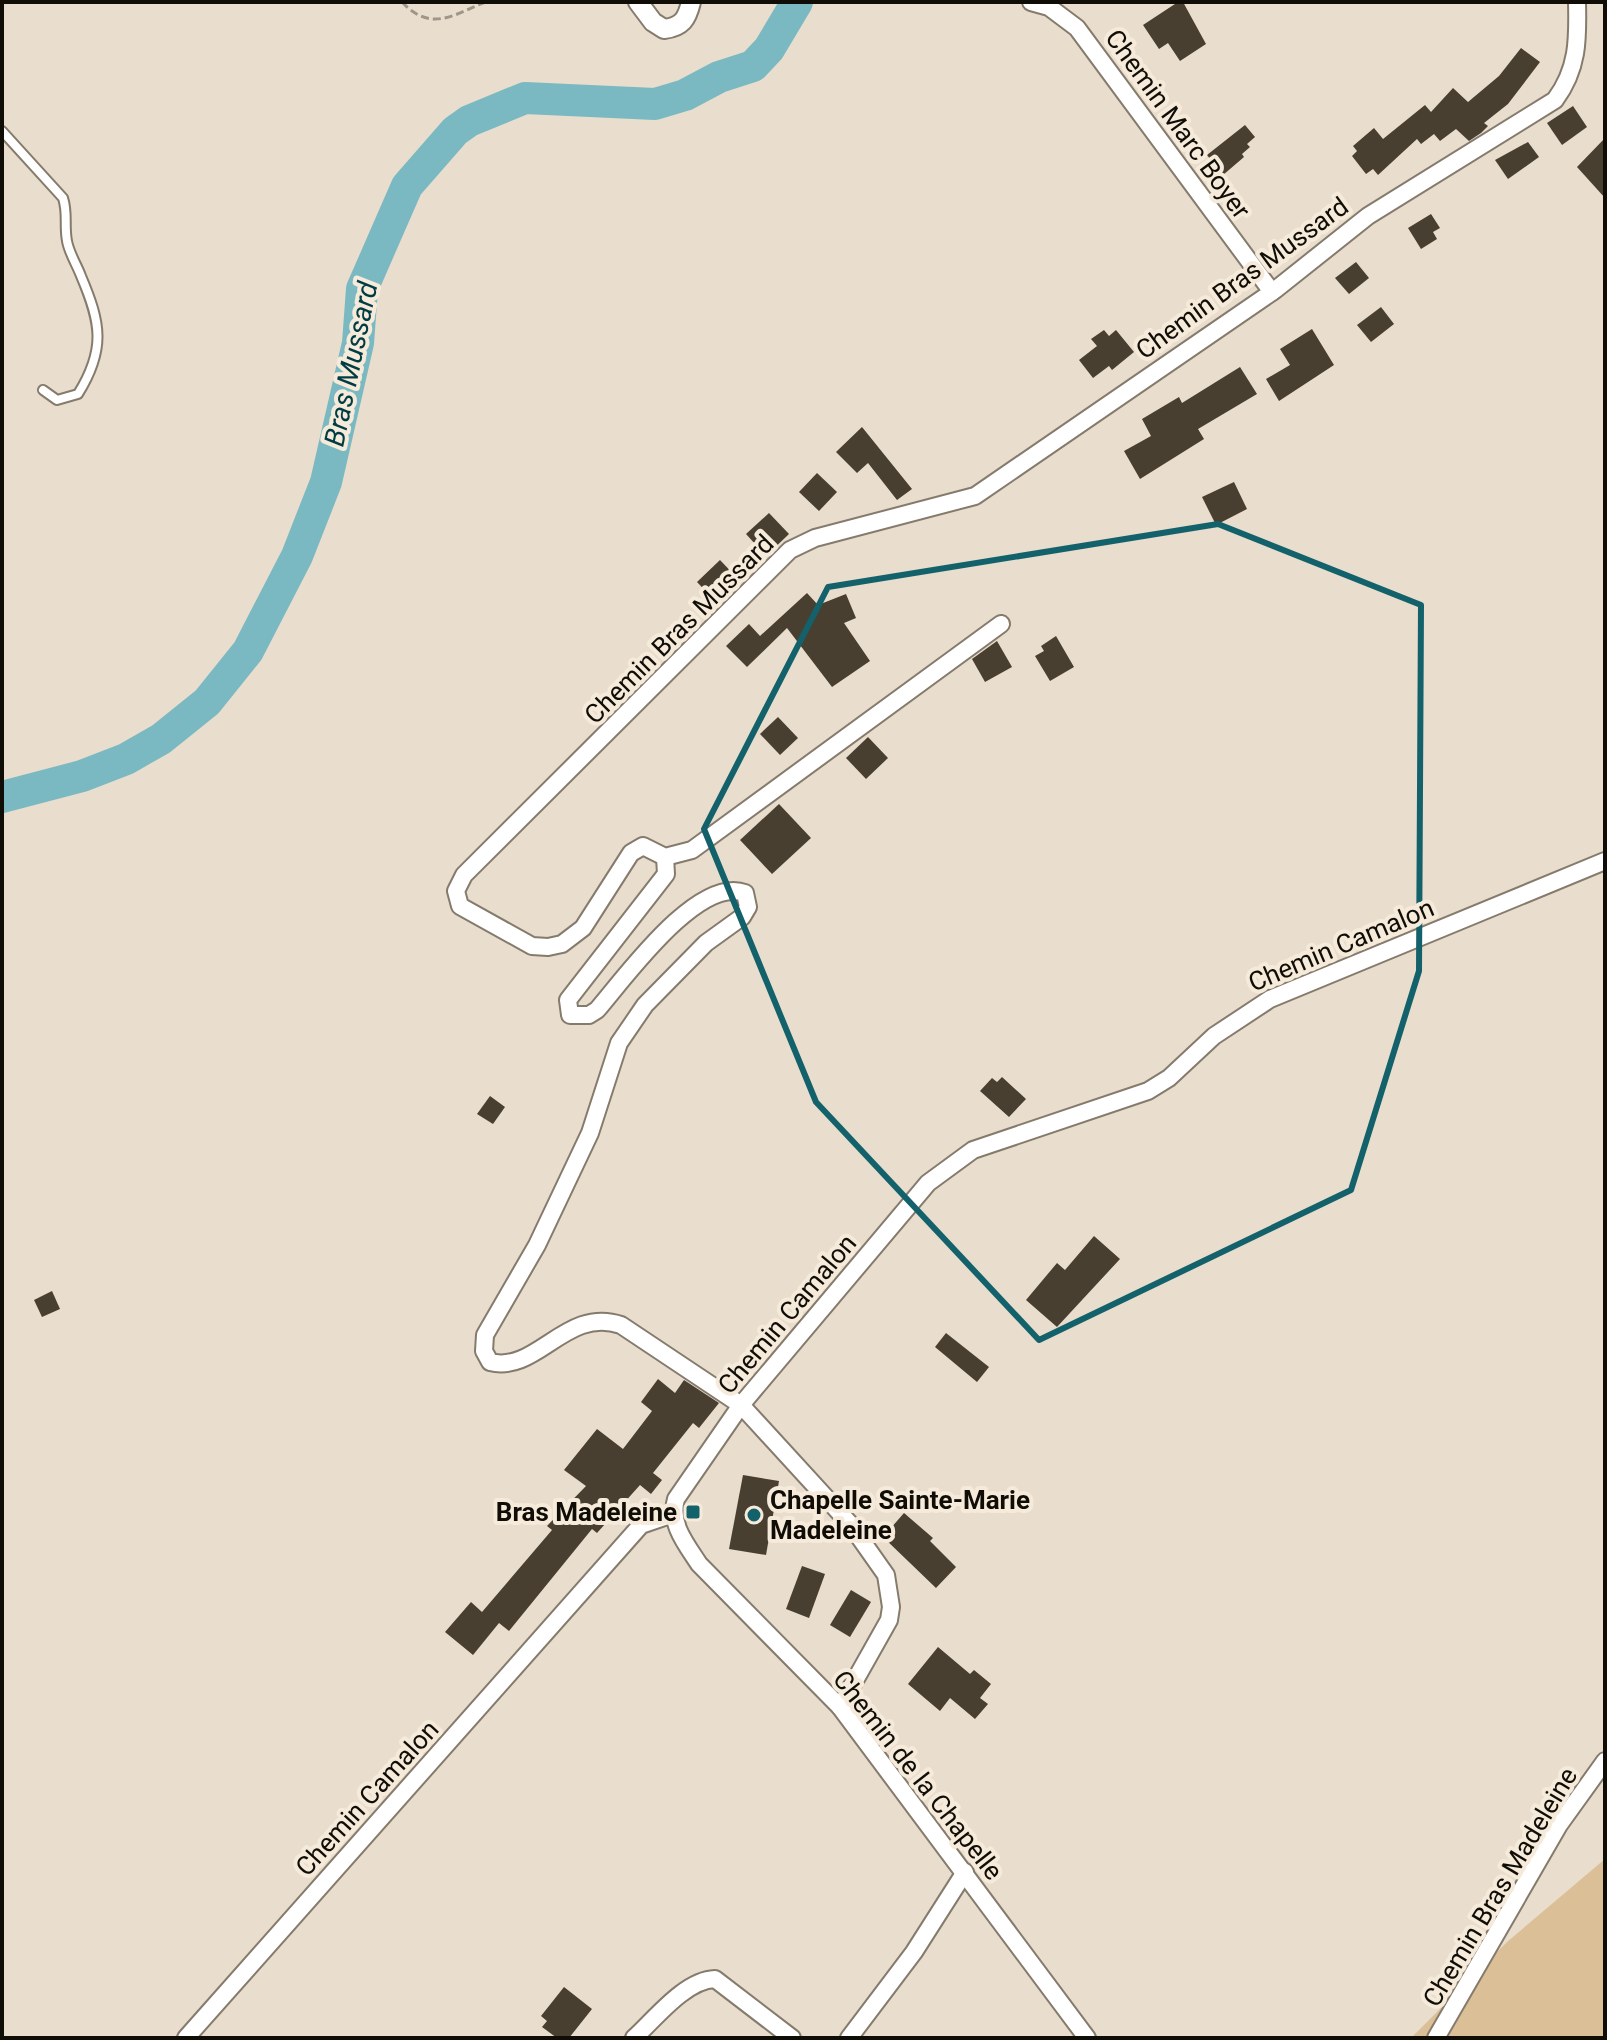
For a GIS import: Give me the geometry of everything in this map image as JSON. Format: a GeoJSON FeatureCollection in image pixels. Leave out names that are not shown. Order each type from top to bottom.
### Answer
{"type":"FeatureCollection","features":[{"type":"Feature","properties":{"kind":"street"},"geometry":{"type":"LineString","coordinates":[[638,2],[664,29],[676,28],[687,19],[691,2]]}},
{"type":"Feature","properties":{"kind":"street","name":"Chemin Marc Boyer"},"geometry":{"type":"LineString","coordinates":[[1031,2],[1049,7],[1077,28],[1272,292]]}},
{"type":"Feature","properties":{"kind":"street","name":"Chemin Bras Mussard"},"geometry":{"type":"LineString","coordinates":[[1001,624],[692,850],[682,856],[665,857],[643,846],[631,853],[583,928],[562,944],[532,946],[469,913],[456,896],[464,875],[790,550],[815,538],[975,496],[1272,292],[1368,216],[1555,100],[1569,81],[1577,58],[1577,2]]}},
{"type":"Feature","properties":{"kind":"street"},"geometry":{"type":"LineString","coordinates":[[665,857],[666,874],[568,1000],[570,1015],[589,1015],[597,1010],[671,925],[715,893],[731,890],[745,893],[748,907],[742,917],[706,943],[645,1005],[619,1043],[590,1133],[537,1245],[485,1335],[484,1351],[490,1362],[504,1364],[518,1360],[577,1326],[607,1321],[621,1325],[741,1405],[850,1524],[886,1575],[891,1607],[889,1620],[840,1707]]}},
{"type":"Feature","properties":{"kind":"street","name":"Chemin Camalon"},"geometry":{"type":"LineString","coordinates":[[186,2038],[641,1525],[673,1514],[676,1499],[741,1405],[928,1183],[949,1165],[973,1150],[1148,1091],[1169,1078],[1214,1036],[1270,999],[1605,861]]}},
{"type":"Feature","properties":{"kind":"street","name":"Chemin de la Chapelle"},"geometry":{"type":"LineString","coordinates":[[673,1514],[682,1538],[699,1564],[840,1707],[1087,2038]]}},
{"type":"Feature","properties":{"kind":"street","name":"Chemin Bras Madeleine"},"geometry":{"type":"LineString","coordinates":[[1436,2038],[1559,1825],[1605,1761]]}},
{"type":"Feature","properties":{"kind":"street"},"geometry":{"type":"LineString","coordinates":[[849,2038],[914,1952],[965,1872]]}},
{"type":"Feature","properties":{"kind":"street"},"geometry":{"type":"LineString","coordinates":[[634,2038],[691,1988],[703,1980],[715,1979],[792,2038]]}},
{"type":"Feature","properties":{"kind":"lane"},"geometry":{"type":"LineString","coordinates":[[2,131],[63,198],[67,210],[67,243],[96,320],[100,342],[94,368],[78,394],[57,400],[43,390]]}},
{"type":"Feature","properties":{"kind":"path"},"geometry":{"type":"LineString","coordinates":[[402,2],[415,16],[431,20],[485,2]]}},
{"type":"Feature","properties":{"kind":"highlighted area"},"geometry":{"type":"Polygon","coordinates":[[[1218,524],[1421,605],[1419,971],[1351,1190],[1039,1340],[816,1102],[704,829],[828,587],[1218,524]]]}},
{"type":"Feature","properties":{"kind":"shaded area"},"geometry":{"type":"Polygon","coordinates":[[[1605,1859],[1605,2038],[1411,2038],[1507,1942],[1605,1859]]]}},
{"type":"Feature","properties":{"kind":"building"},"geometry":{"type":"Polygon","coordinates":[[[1178,2],[1183,2],[1206,44],[1180,61],[1168,43],[1159,49],[1143,25],[1178,2]]]}},
{"type":"Feature","properties":{"kind":"building"},"geometry":{"type":"Polygon","coordinates":[[[1521,48],[1540,62],[1508,104],[1484,123],[1488,126],[1469,141],[1456,129],[1440,141],[1434,134],[1421,144],[1417,139],[1378,175],[1373,169],[1366,174],[1352,156],[1357,151],[1353,146],[1374,128],[1383,139],[1425,105],[1431,112],[1453,88],[1468,102],[1499,76],[1521,48]]]}},
{"type":"Feature","properties":{"kind":"building"},"geometry":{"type":"Polygon","coordinates":[[[1573,106],[1587,127],[1562,145],[1547,123],[1573,106]]]}},
{"type":"Feature","properties":{"kind":"building"},"geometry":{"type":"Polygon","coordinates":[[[1245,125],[1255,137],[1247,144],[1250,147],[1242,154],[1244,157],[1223,175],[1207,155],[1245,125]]]}},
{"type":"Feature","properties":{"kind":"building"},"geometry":{"type":"Polygon","coordinates":[[[1605,138],[1605,198],[1577,167],[1605,138]]]}},
{"type":"Feature","properties":{"kind":"building"},"geometry":{"type":"Polygon","coordinates":[[[1528,142],[1539,157],[1508,179],[1495,160],[1528,142]]]}},
{"type":"Feature","properties":{"kind":"building"},"geometry":{"type":"Polygon","coordinates":[[[1431,214],[1440,228],[1433,232],[1437,239],[1421,249],[1408,228],[1431,214]]]}},
{"type":"Feature","properties":{"kind":"building"},"geometry":{"type":"Polygon","coordinates":[[[1356,262],[1369,278],[1349,294],[1335,278],[1356,262]]]}},
{"type":"Feature","properties":{"kind":"building"},"geometry":{"type":"Polygon","coordinates":[[[1381,307],[1394,324],[1371,342],[1357,325],[1381,307]]]}},
{"type":"Feature","properties":{"kind":"building"},"geometry":{"type":"Polygon","coordinates":[[[1312,329],[1334,365],[1279,401],[1266,379],[1290,365],[1280,349],[1312,329]]]}},
{"type":"Feature","properties":{"kind":"building"},"geometry":{"type":"Polygon","coordinates":[[[1104,330],[1109,336],[1116,330],[1134,352],[1112,370],[1109,366],[1093,378],[1079,360],[1097,346],[1091,339],[1104,330]]]}},
{"type":"Feature","properties":{"kind":"building"},"geometry":{"type":"Polygon","coordinates":[[[1240,367],[1257,394],[1198,429],[1204,439],[1140,479],[1124,451],[1151,436],[1142,419],[1179,397],[1182,403],[1240,367]]]}},
{"type":"Feature","properties":{"kind":"building"},"geometry":{"type":"Polygon","coordinates":[[[862,427],[912,489],[897,500],[868,463],[857,473],[836,452],[862,427]]]}},
{"type":"Feature","properties":{"kind":"building"},"geometry":{"type":"Polygon","coordinates":[[[817,473],[837,492],[819,511],[799,492],[817,473]]]}},
{"type":"Feature","properties":{"kind":"building"},"geometry":{"type":"Polygon","coordinates":[[[1234,482],[1247,509],[1216,525],[1202,497],[1234,482]]]}},
{"type":"Feature","properties":{"kind":"building"},"geometry":{"type":"Polygon","coordinates":[[[769,513],[789,534],[766,556],[746,534],[769,513]]]}},
{"type":"Feature","properties":{"kind":"building"},"geometry":{"type":"Polygon","coordinates":[[[720,560],[740,581],[717,603],[697,582],[720,560]]]}},
{"type":"Feature","properties":{"kind":"building"},"geometry":{"type":"Polygon","coordinates":[[[807,593],[818,605],[846,594],[856,618],[844,623],[870,661],[832,687],[787,628],[747,667],[726,646],[749,624],[760,636],[807,593]]]}},
{"type":"Feature","properties":{"kind":"building"},"geometry":{"type":"Polygon","coordinates":[[[1056,636],[1074,667],[1050,681],[1035,656],[1044,651],[1041,646],[1056,636]]]}},
{"type":"Feature","properties":{"kind":"building"},"geometry":{"type":"Polygon","coordinates":[[[997,641],[1012,667],[985,682],[972,659],[997,641]]]}},
{"type":"Feature","properties":{"kind":"building"},"geometry":{"type":"Polygon","coordinates":[[[778,717],[798,738],[780,755],[760,734],[778,717]]]}},
{"type":"Feature","properties":{"kind":"building"},"geometry":{"type":"Polygon","coordinates":[[[868,737],[888,758],[866,779],[846,758],[868,737]]]}},
{"type":"Feature","properties":{"kind":"building"},"geometry":{"type":"Polygon","coordinates":[[[779,804],[811,838],[772,874],[740,840],[779,804]]]}},
{"type":"Feature","properties":{"kind":"building"},"geometry":{"type":"Polygon","coordinates":[[[1002,1077],[1026,1099],[1009,1117],[980,1091],[992,1078],[997,1082],[1002,1077]]]}},
{"type":"Feature","properties":{"kind":"building"},"geometry":{"type":"Polygon","coordinates":[[[490,1096],[505,1107],[493,1124],[477,1114],[490,1096]]]}},
{"type":"Feature","properties":{"kind":"building"},"geometry":{"type":"Polygon","coordinates":[[[1094,1236],[1120,1259],[1057,1327],[1026,1300],[1057,1263],[1065,1270],[1094,1236]]]}},
{"type":"Feature","properties":{"kind":"building"},"geometry":{"type":"Polygon","coordinates":[[[52,1291],[60,1309],[42,1317],[34,1300],[52,1291]]]}},
{"type":"Feature","properties":{"kind":"building"},"geometry":{"type":"Polygon","coordinates":[[[946,1333],[989,1367],[977,1382],[935,1347],[946,1333]]]}},
{"type":"Feature","properties":{"kind":"building"},"geometry":{"type":"Polygon","coordinates":[[[658,1379],[675,1393],[684,1380],[719,1403],[699,1428],[693,1423],[653,1473],[662,1480],[651,1494],[640,1485],[597,1533],[592,1529],[509,1631],[499,1623],[473,1655],[445,1632],[471,1602],[482,1612],[552,1530],[547,1526],[586,1486],[564,1470],[597,1429],[623,1449],[652,1411],[641,1402],[658,1379]]]}},
{"type":"Feature","properties":{"kind":"building","name":"Chapelle Sainte-Marie Madeleine"},"geometry":{"type":"Polygon","coordinates":[[[743,1475],[779,1481],[766,1555],[729,1549],[743,1475]]]}},
{"type":"Feature","properties":{"kind":"building"},"geometry":{"type":"Polygon","coordinates":[[[904,1513],[933,1538],[930,1541],[956,1567],[936,1588],[883,1537],[904,1513]]]}},
{"type":"Feature","properties":{"kind":"building"},"geometry":{"type":"Polygon","coordinates":[[[802,1566],[825,1574],[809,1618],[786,1609],[802,1566]]]}},
{"type":"Feature","properties":{"kind":"building"},"geometry":{"type":"Polygon","coordinates":[[[851,1590],[871,1602],[850,1637],[830,1625],[851,1590]]]}},
{"type":"Feature","properties":{"kind":"building"},"geometry":{"type":"Polygon","coordinates":[[[938,1647],[970,1674],[974,1670],[991,1684],[980,1698],[988,1704],[975,1719],[950,1698],[940,1711],[908,1684],[938,1647]]]}},
{"type":"Feature","properties":{"kind":"building"},"geometry":{"type":"Polygon","coordinates":[[[564,1987],[592,2009],[569,2038],[557,2038],[542,2027],[547,2021],[541,2016],[564,1987]]]}},
{"type":"Feature","properties":{"kind":"waterway","name":"Bras Mussard"},"geometry":{"type":"LineString","coordinates":[[2,797],[82,776],[126,759],[161,739],[207,702],[248,651],[297,556],[326,482],[358,343],[362,289],[407,186],[455,131],[469,121],[525,98],[655,104],[685,95],[719,77],[753,66],[769,49],[797,2]]}},
{"type":"Feature","properties":{"kind":"place","name":"Bras Madeleine"},"geometry":{"type":"Point","coordinates":[693,1512]}},
{"type":"Feature","properties":{"kind":"place","name":"Chapelle Sainte-Marie Madeleine"},"geometry":{"type":"Point","coordinates":[754,1515]}}]}
